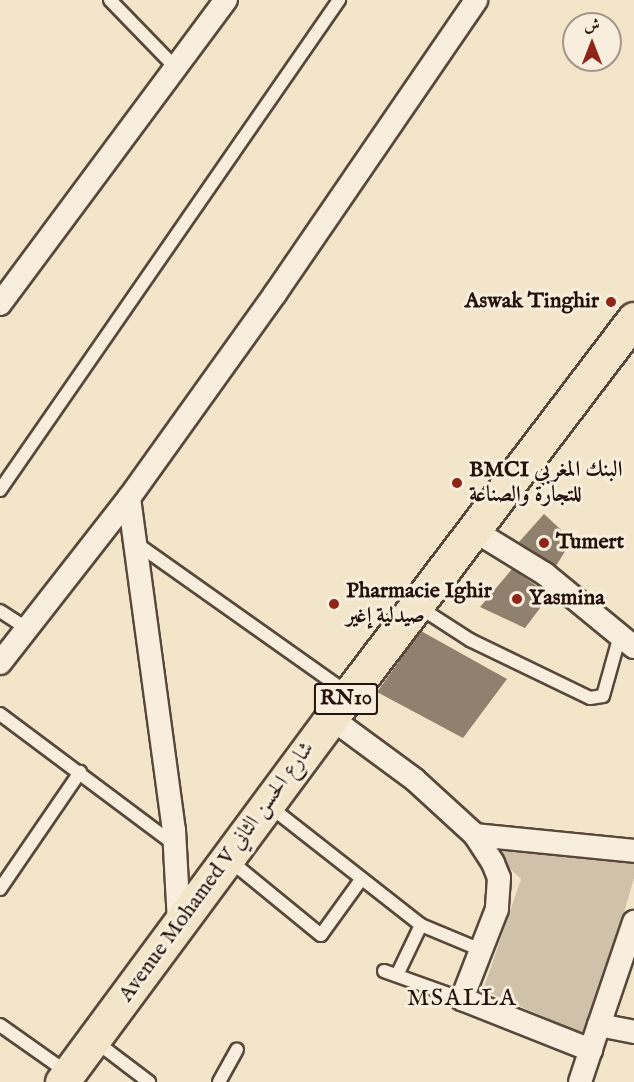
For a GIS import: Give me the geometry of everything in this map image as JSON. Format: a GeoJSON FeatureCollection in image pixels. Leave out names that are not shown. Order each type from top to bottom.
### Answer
{"type":"FeatureCollection","features":[{"type":"Feature","properties":{"kind":"main road","name":"Avenue Mohamed V شارع الحسن الثاني"},"geometry":{"type":"LineString","coordinates":[[65,1077],[340,706],[634,319]]}},
{"type":"Feature","properties":{"kind":"street"},"geometry":{"type":"LineString","coordinates":[[0,304],[226,0]]}},
{"type":"Feature","properties":{"kind":"street"},"geometry":{"type":"LineString","coordinates":[[0,663],[129,498],[275,294],[476,0]]}},
{"type":"Feature","properties":{"kind":"street"},"geometry":{"type":"LineString","coordinates":[[129,498],[175,845],[179,923]]}},
{"type":"Feature","properties":{"kind":"street"},"geometry":{"type":"LineString","coordinates":[[475,531],[545,574],[627,641]]}},
{"type":"Feature","properties":{"kind":"street"},"geometry":{"type":"LineString","coordinates":[[340,706],[475,835],[499,878],[497,909],[462,999],[591,1050]]}},
{"type":"Feature","properties":{"kind":"street"},"geometry":{"type":"LineString","coordinates":[[475,835],[634,851]]}},
{"type":"Feature","properties":{"kind":"street"},"geometry":{"type":"LineString","coordinates":[[580,1082],[634,922]]}},
{"type":"Feature","properties":{"kind":"street"},"geometry":{"type":"LineString","coordinates":[[598,1025],[634,1032]]}},
{"type":"Feature","properties":{"kind":"lane"},"geometry":{"type":"LineString","coordinates":[[110,0],[175,67]]}},
{"type":"Feature","properties":{"kind":"lane"},"geometry":{"type":"LineString","coordinates":[[0,490],[339,0]]}},
{"type":"Feature","properties":{"kind":"lane"},"geometry":{"type":"LineString","coordinates":[[135,542],[340,706]]}},
{"type":"Feature","properties":{"kind":"lane"},"geometry":{"type":"LineString","coordinates":[[418,606],[470,640],[590,698],[603,696],[627,641]]}},
{"type":"Feature","properties":{"kind":"lane"},"geometry":{"type":"LineString","coordinates":[[0,612],[26,628]]}},
{"type":"Feature","properties":{"kind":"lane"},"geometry":{"type":"LineString","coordinates":[[0,714],[81,772],[175,845]]}},
{"type":"Feature","properties":{"kind":"lane"},"geometry":{"type":"LineString","coordinates":[[0,889],[81,772]]}},
{"type":"Feature","properties":{"kind":"lane"},"geometry":{"type":"LineString","coordinates":[[267,804],[360,880],[421,925],[481,950]]}},
{"type":"Feature","properties":{"kind":"lane"},"geometry":{"type":"LineString","coordinates":[[227,858],[321,935],[360,880]]}},
{"type":"Feature","properties":{"kind":"lane"},"geometry":{"type":"LineString","coordinates":[[397,975],[421,925]]}},
{"type":"Feature","properties":{"kind":"lane"},"geometry":{"type":"LineString","coordinates":[[384,971],[462,999]]}},
{"type":"Feature","properties":{"kind":"lane"},"geometry":{"type":"LineString","coordinates":[[0,1025],[65,1077]]}},
{"type":"Feature","properties":{"kind":"lane"},"geometry":{"type":"LineString","coordinates":[[94,1040],[149,1082]]}},
{"type":"Feature","properties":{"kind":"lane"},"geometry":{"type":"LineString","coordinates":[[219,1082],[237,1050]]}},
{"type":"Feature","properties":{"kind":"shaded area"},"geometry":{"type":"Polygon","coordinates":[[[498,847],[634,864],[634,878],[588,1036],[483,990],[521,879],[501,860],[498,847]]]}},
{"type":"Feature","properties":{"kind":"building","name":"Tumert"},"geometry":{"type":"Polygon","coordinates":[[[544,514],[572,540],[556,566],[519,542],[544,514]]]}},
{"type":"Feature","properties":{"kind":"building","name":"Yasmina"},"geometry":{"type":"Polygon","coordinates":[[[512,569],[550,595],[525,628],[480,607],[512,569]]]}},
{"type":"Feature","properties":{"kind":"building"},"geometry":{"type":"Polygon","coordinates":[[[421,631],[507,679],[463,738],[377,692],[421,631]]]}},
{"type":"Feature","properties":{"kind":"place","name":"Aswak Tinghir"},"geometry":{"type":"Point","coordinates":[611,302]}},
{"type":"Feature","properties":{"kind":"place","name":"BMCI البنك المغربي للتجارة والصناعة"},"geometry":{"type":"Point","coordinates":[457,483]}},
{"type":"Feature","properties":{"kind":"place","name":"Tumert"},"geometry":{"type":"Point","coordinates":[544,543]}},
{"type":"Feature","properties":{"kind":"place","name":"Yasmina"},"geometry":{"type":"Point","coordinates":[517,599]}},
{"type":"Feature","properties":{"kind":"place","name":"Pharmacie Ighir صيدلية إغير"},"geometry":{"type":"Point","coordinates":[334,604]}},
{"type":"Feature","properties":{"kind":"district","name":"MSALLA"},"geometry":{"type":"Point","coordinates":[462,999]}}]}
